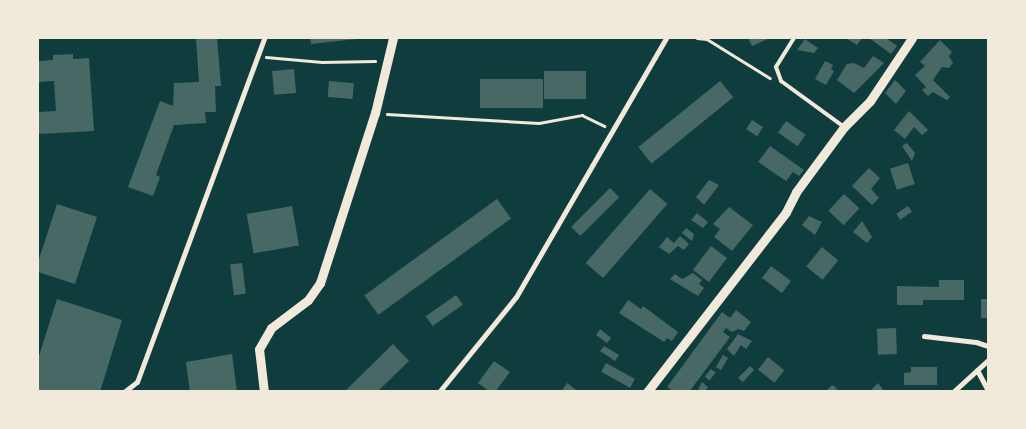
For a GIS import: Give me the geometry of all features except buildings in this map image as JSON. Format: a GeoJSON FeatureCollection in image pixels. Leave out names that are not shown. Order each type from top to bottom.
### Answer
{"type":"FeatureCollection","features":[{"type":"Feature","properties":{"kind":"street"},"geometry":{"type":"LineString","coordinates":[[124,392],[137,382],[264,38]]}},
{"type":"Feature","properties":{"kind":"street"},"geometry":{"type":"LineString","coordinates":[[264,392],[259,349],[271,328],[316,291],[375,113],[393,38]]}},
{"type":"Feature","properties":{"kind":"street"},"geometry":{"type":"LineString","coordinates":[[439,392],[516,297],[665,38]]}},
{"type":"Feature","properties":{"kind":"street"},"geometry":{"type":"LineString","coordinates":[[649,389],[769,236],[844,127],[870,101],[912,38]]}},
{"type":"Feature","properties":{"kind":"street"},"geometry":{"type":"LineString","coordinates":[[924,336],[976,342],[988,346]]}},
{"type":"Feature","properties":{"kind":"street"},"geometry":{"type":"LineString","coordinates":[[953,392],[988,360]]}},
{"type":"Feature","properties":{"kind":"street"},"geometry":{"type":"LineString","coordinates":[[977,370],[988,391]]}},
{"type":"Feature","properties":{"kind":"lane"},"geometry":{"type":"LineString","coordinates":[[794,38],[776,67],[779,76],[844,127]]}},
{"type":"Feature","properties":{"kind":"path"},"geometry":{"type":"LineString","coordinates":[[665,38],[707,39],[770,78],[779,76]]}},
{"type":"Feature","properties":{"kind":"path"},"geometry":{"type":"LineString","coordinates":[[257,56],[387,63]]}},
{"type":"Feature","properties":{"kind":"path"},"geometry":{"type":"LineString","coordinates":[[375,113],[539,123],[582,115],[613,130]]}}]}
